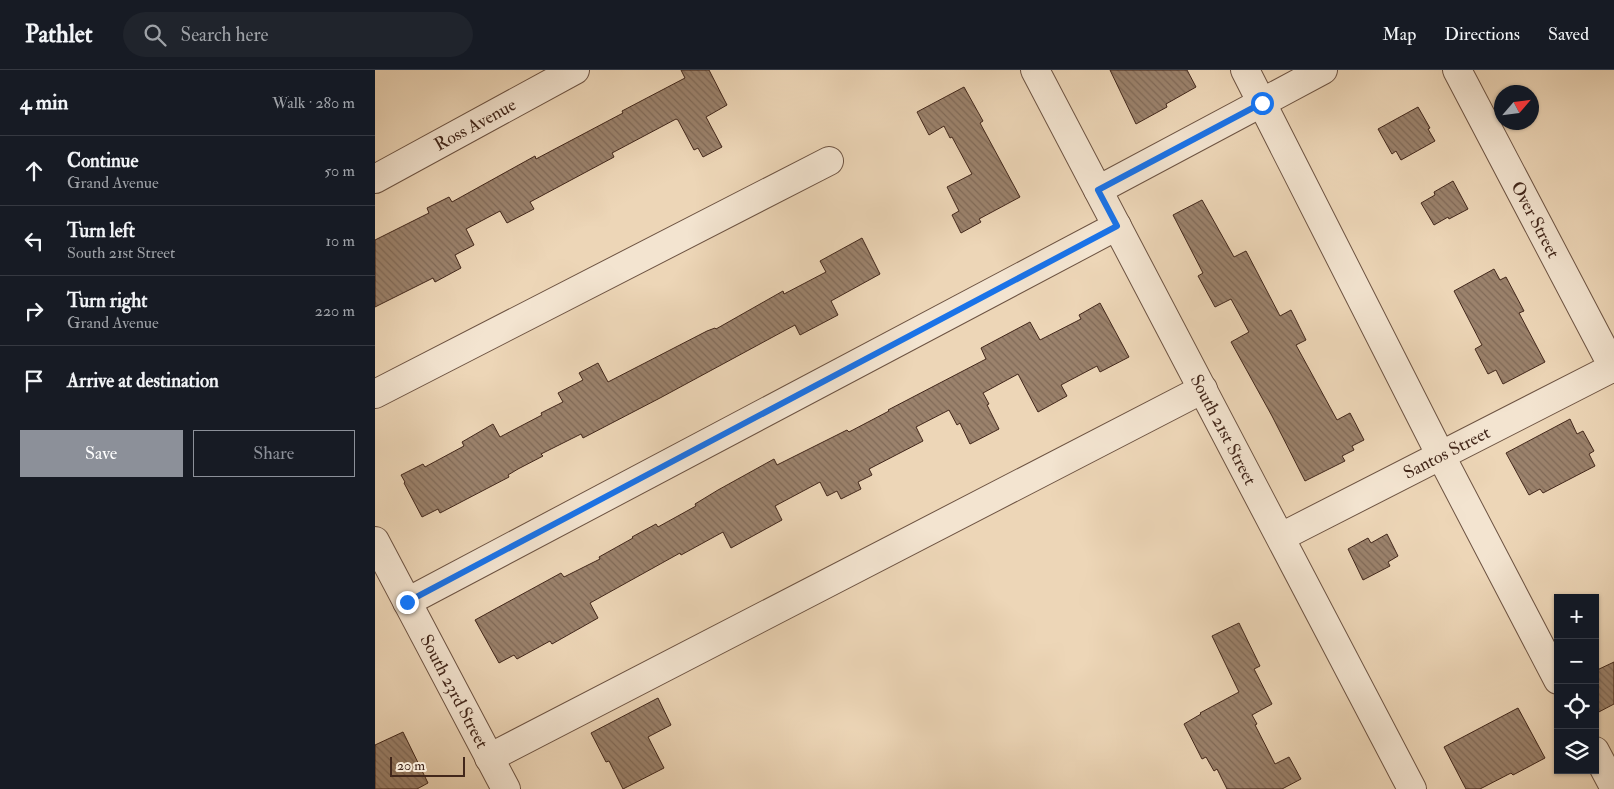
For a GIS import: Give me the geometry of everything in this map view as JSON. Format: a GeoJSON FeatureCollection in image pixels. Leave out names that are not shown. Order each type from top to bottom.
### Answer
{"type":"FeatureCollection","features":[{"type":"Feature","properties":{"kind":"street","name":"Ross Avenue"},"geometry":{"type":"LineString","coordinates":[[375,179],[575,70]]}},
{"type":"Feature","properties":{"kind":"street","name":"South 21st Street"},"geometry":{"type":"LineString","coordinates":[[1035,70],[1413,789]]}},
{"type":"Feature","properties":{"kind":"street"},"geometry":{"type":"LineString","coordinates":[[1245,70],[1441,456],[1554,672]]}},
{"type":"Feature","properties":{"kind":"street"},"geometry":{"type":"LineString","coordinates":[[1098,190],[1323,70]]}},
{"type":"Feature","properties":{"kind":"street","name":"Over Street"},"geometry":{"type":"LineString","coordinates":[[1457,70],[1614,368]]}},
{"type":"Feature","properties":{"kind":"street"},"geometry":{"type":"LineString","coordinates":[[375,394],[829,161]]}},
{"type":"Feature","properties":{"kind":"street"},"geometry":{"type":"LineString","coordinates":[[407,602],[1117,226]]}},
{"type":"Feature","properties":{"kind":"street","name":"Santos Street"},"geometry":{"type":"LineString","coordinates":[[1281,537],[1614,368]]}},
{"type":"Feature","properties":{"kind":"street"},"geometry":{"type":"LineString","coordinates":[[489,758],[1203,389]]}},
{"type":"Feature","properties":{"kind":"street","name":"South 23rd Street"},"geometry":{"type":"LineString","coordinates":[[375,541],[506,789]]}},
{"type":"Feature","properties":{"kind":"street"},"geometry":{"type":"LineString","coordinates":[[1599,760],[1614,788]]}},
{"type":"Feature","properties":{"kind":"building"},"geometry":{"type":"Polygon","coordinates":[[[681,70],[709,70],[727,105],[706,117],[722,147],[703,157],[698,148],[694,150],[676,119],[612,153],[614,157],[530,202],[534,209],[507,223],[500,211],[466,229],[474,245],[455,255],[461,268],[435,282],[433,278],[375,307],[375,240],[429,213],[427,208],[449,197],[452,202],[535,156],[536,159],[623,113],[622,111],[685,78],[681,70]]]}},
{"type":"Feature","properties":{"kind":"building"},"geometry":{"type":"Polygon","coordinates":[[[1110,70],[1187,70],[1196,87],[1166,104],[1167,107],[1136,124],[1110,70]]]}},
{"type":"Feature","properties":{"kind":"building"},"geometry":{"type":"Polygon","coordinates":[[[964,87],[983,121],[980,123],[1020,197],[979,219],[981,222],[961,233],[952,215],[959,211],[947,187],[972,174],[944,126],[929,135],[917,112],[964,87]]]}},
{"type":"Feature","properties":{"kind":"building"},"geometry":{"type":"Polygon","coordinates":[[[1418,107],[1435,141],[1401,160],[1396,151],[1392,154],[1378,129],[1418,107]]]}},
{"type":"Feature","properties":{"kind":"building"},"geometry":{"type":"Polygon","coordinates":[[[1453,181],[1468,209],[1434,225],[1421,203],[1435,195],[1434,192],[1453,181]]]}},
{"type":"Feature","properties":{"kind":"building"},"geometry":{"type":"Polygon","coordinates":[[[1202,200],[1234,257],[1246,251],[1280,316],[1291,310],[1306,340],[1296,345],[1337,420],[1350,413],[1364,440],[1352,446],[1354,450],[1342,456],[1345,461],[1305,481],[1231,342],[1249,332],[1231,299],[1215,307],[1198,276],[1203,273],[1173,215],[1202,200]]]}},
{"type":"Feature","properties":{"kind":"building"},"geometry":{"type":"Polygon","coordinates":[[[862,238],[880,274],[831,301],[838,315],[800,335],[795,325],[583,438],[581,434],[541,454],[543,456],[508,475],[509,477],[440,513],[438,509],[422,517],[401,475],[423,464],[425,467],[464,446],[462,442],[493,424],[500,437],[542,415],[541,413],[563,402],[558,393],[583,380],[579,373],[598,363],[608,382],[707,331],[716,329],[783,291],[784,294],[826,272],[820,261],[862,238]]]}},
{"type":"Feature","properties":{"kind":"building"},"geometry":{"type":"Polygon","coordinates":[[[1494,269],[1500,280],[1506,277],[1524,311],[1519,313],[1545,362],[1503,384],[1496,370],[1488,374],[1475,349],[1482,345],[1454,291],[1494,269]]]}},
{"type":"Feature","properties":{"kind":"building"},"geometry":{"type":"Polygon","coordinates":[[[1100,303],[1129,357],[1100,372],[1097,366],[1061,385],[1067,396],[1038,412],[1018,374],[983,393],[999,429],[970,444],[960,423],[957,425],[949,410],[916,427],[923,441],[869,469],[872,475],[858,482],[861,489],[841,499],[837,491],[827,496],[820,482],[775,506],[782,520],[731,548],[723,532],[681,555],[680,553],[590,603],[598,618],[552,644],[550,641],[517,659],[514,655],[499,663],[475,620],[561,573],[564,577],[600,559],[599,557],[632,537],[656,524],[658,527],[696,506],[695,504],[718,490],[774,459],[777,465],[847,430],[849,432],[986,359],[981,348],[1030,322],[1040,340],[1081,319],[1079,315],[1100,303]]]}},
{"type":"Feature","properties":{"kind":"building"},"geometry":{"type":"Polygon","coordinates":[[[1570,419],[1577,434],[1583,431],[1594,451],[1589,454],[1595,466],[1543,493],[1540,489],[1529,495],[1506,453],[1570,419]]]}},
{"type":"Feature","properties":{"kind":"building"},"geometry":{"type":"Polygon","coordinates":[[[1387,534],[1398,556],[1388,562],[1390,566],[1363,580],[1348,549],[1368,538],[1371,543],[1387,534]]]}},
{"type":"Feature","properties":{"kind":"building"},"geometry":{"type":"Polygon","coordinates":[[[1239,623],[1260,666],[1254,669],[1272,704],[1252,715],[1257,724],[1255,725],[1275,764],[1289,757],[1301,779],[1282,789],[1227,789],[1217,769],[1214,771],[1206,757],[1202,759],[1184,724],[1239,692],[1212,636],[1239,623]]]}},
{"type":"Feature","properties":{"kind":"building"},"geometry":{"type":"Polygon","coordinates":[[[1614,662],[1614,704],[1599,712],[1599,684],[1599,669],[1614,662]]]}},
{"type":"Feature","properties":{"kind":"building"},"geometry":{"type":"Polygon","coordinates":[[[658,698],[671,725],[648,737],[664,768],[623,789],[609,761],[606,762],[591,733],[658,698]]]}},
{"type":"Feature","properties":{"kind":"building"},"geometry":{"type":"Polygon","coordinates":[[[1518,708],[1545,758],[1513,775],[1511,773],[1480,789],[1466,789],[1444,747],[1518,708]]]}},
{"type":"Feature","properties":{"kind":"building"},"geometry":{"type":"Polygon","coordinates":[[[403,732],[428,783],[417,789],[375,789],[375,745],[403,732]]]}},
{"type":"Feature","properties":{"kind":"route"},"geometry":{"type":"LineString","coordinates":[[407,602],[1117,226],[1098,190],[1262,103]]}}]}
